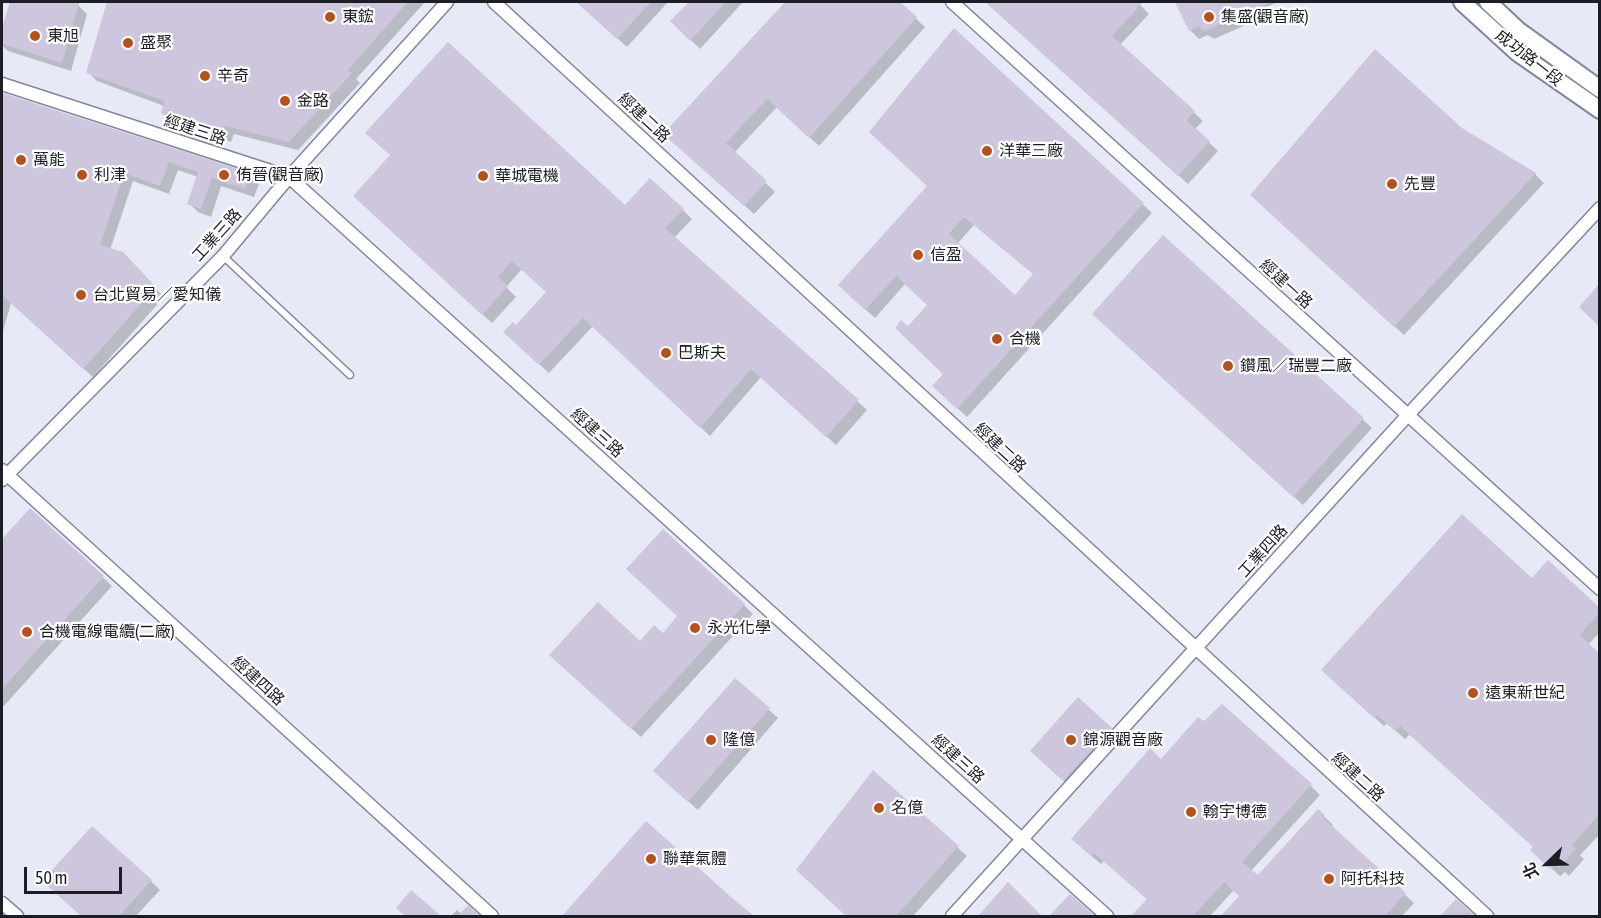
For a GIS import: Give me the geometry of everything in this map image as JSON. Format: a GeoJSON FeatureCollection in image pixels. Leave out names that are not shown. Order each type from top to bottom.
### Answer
{"type":"FeatureCollection","features":[{"type":"Feature","properties":{"kind":"street","name":"工業三路"},"geometry":{"type":"LineString","coordinates":[[3,476],[223,256],[289,177],[447,2]]}},
{"type":"Feature","properties":{"kind":"street","name":"經建二路"},"geometry":{"type":"LineString","coordinates":[[494,2],[1195,651],[1486,916]]}},
{"type":"Feature","properties":{"kind":"street","name":"經建一路"},"geometry":{"type":"LineString","coordinates":[[952,2],[1599,589]]}},
{"type":"Feature","properties":{"kind":"street","name":"成功路一段"},"geometry":{"type":"LineString","coordinates":[[1462,2],[1518,53],[1599,110]]}},
{"type":"Feature","properties":{"kind":"street","name":"成功路一段"},"geometry":{"type":"LineString","coordinates":[[1488,2],[1528,38],[1599,89]]}},
{"type":"Feature","properties":{"kind":"street","name":"經建三路"},"geometry":{"type":"LineString","coordinates":[[2,84],[289,177],[1107,916]]}},
{"type":"Feature","properties":{"kind":"street","name":"工業四路"},"geometry":{"type":"LineString","coordinates":[[952,916],[1599,208]]}},
{"type":"Feature","properties":{"kind":"street","name":"經建四路"},"geometry":{"type":"LineString","coordinates":[[3,476],[492,916]]}},
{"type":"Feature","properties":{"kind":"street"},"geometry":{"type":"LineString","coordinates":[[2,903],[17,916]]}},
{"type":"Feature","properties":{"kind":"lane"},"geometry":{"type":"LineString","coordinates":[[223,256],[350,375]]}},
{"type":"Feature","properties":{"kind":"shaded area"},"geometry":{"type":"Polygon","coordinates":[[[2,2],[1599,2],[1599,916],[2,916],[2,2]]]}},
{"type":"Feature","properties":{"kind":"building","name":"東旭"},"geometry":{"type":"Polygon","coordinates":[[[10,2],[79,3],[62,63],[2,44],[2,28],[10,2]]]}},
{"type":"Feature","properties":{"kind":"building"},"geometry":{"type":"Polygon","coordinates":[[[107,2],[408,2],[347,71],[352,73],[289,142],[225,126],[222,134],[161,113],[164,101],[86,73],[107,2]]]}},
{"type":"Feature","properties":{"kind":"building"},"geometry":{"type":"Polygon","coordinates":[[[576,2],[651,2],[617,39],[576,2]]]}},
{"type":"Feature","properties":{"kind":"building"},"geometry":{"type":"Polygon","coordinates":[[[689,2],[726,2],[690,41],[670,21],[689,2]]]}},
{"type":"Feature","properties":{"kind":"building"},"geometry":{"type":"Polygon","coordinates":[[[785,2],[900,2],[917,17],[809,138],[767,99],[726,143],[767,181],[744,206],[663,134],[785,2]]]}},
{"type":"Feature","properties":{"kind":"building"},"geometry":{"type":"Polygon","coordinates":[[[985,2],[1143,2],[1112,36],[1195,111],[1186,120],[1210,141],[1178,176],[985,2]]]}},
{"type":"Feature","properties":{"kind":"building","name":"集盛(觀音廠)"},"geometry":{"type":"Polygon","coordinates":[[[1175,2],[1271,2],[1204,31],[1198,26],[1189,31],[1175,2]]]}},
{"type":"Feature","properties":{"kind":"building"},"geometry":{"type":"Polygon","coordinates":[[[954,28],[1144,203],[957,409],[932,386],[943,374],[895,328],[901,320],[908,326],[927,305],[896,276],[865,310],[838,285],[927,186],[869,132],[954,28]],[[964,217],[949,234],[1015,295],[1033,274],[964,217]]]}},
{"type":"Feature","properties":{"kind":"building","name":"華城電機"},"geometry":{"type":"Polygon","coordinates":[[[448,42],[625,205],[650,178],[684,209],[665,228],[859,400],[826,437],[751,369],[700,428],[583,318],[539,365],[503,332],[513,322],[516,325],[546,292],[512,261],[498,277],[508,286],[482,315],[353,196],[390,155],[365,133],[448,42]]]}},
{"type":"Feature","properties":{"kind":"building","name":"先豐"},"geometry":{"type":"Polygon","coordinates":[[[1375,49],[1462,128],[1536,173],[1394,327],[1250,195],[1375,49]]]}},
{"type":"Feature","properties":{"kind":"building"},"geometry":{"type":"Polygon","coordinates":[[[2,93],[251,173],[245,189],[212,178],[201,209],[187,204],[198,172],[169,162],[160,186],[124,173],[100,245],[123,252],[156,287],[83,369],[2,295],[2,93]]]}},
{"type":"Feature","properties":{"kind":"building","name":"鑽風／瑞豐二廠"},"geometry":{"type":"Polygon","coordinates":[[[1163,235],[1364,418],[1293,497],[1092,314],[1163,235]]]}},
{"type":"Feature","properties":{"kind":"building"},"geometry":{"type":"Polygon","coordinates":[[[1599,284],[1599,326],[1579,307],[1599,284]]]}},
{"type":"Feature","properties":{"kind":"building","name":"合機電線電纜(二廠)"},"geometry":{"type":"Polygon","coordinates":[[[30,508],[104,576],[2,689],[2,539],[30,508]]]}},
{"type":"Feature","properties":{"kind":"building","name":"遠東新世紀"},"geometry":{"type":"Polygon","coordinates":[[[1462,514],[1532,578],[1548,560],[1599,607],[1599,613],[1580,635],[1599,653],[1599,815],[1572,845],[1576,849],[1559,868],[1555,864],[1550,869],[1530,850],[1533,847],[1400,726],[1395,731],[1377,715],[1374,718],[1321,670],[1462,514]]]}},
{"type":"Feature","properties":{"kind":"building","name":"永光化學"},"geometry":{"type":"Polygon","coordinates":[[[663,529],[745,604],[631,729],[549,655],[598,602],[640,641],[654,625],[663,633],[677,616],[626,569],[663,529]]]}},
{"type":"Feature","properties":{"kind":"building","name":"隆億"},"geometry":{"type":"Polygon","coordinates":[[[735,678],[770,708],[688,802],[653,771],[735,678]]]}},
{"type":"Feature","properties":{"kind":"building","name":"錦源觀音廠"},"geometry":{"type":"Polygon","coordinates":[[[1078,697],[1112,728],[1063,781],[1030,751],[1078,697]]]}},
{"type":"Feature","properties":{"kind":"building","name":"翰宇博德"},"geometry":{"type":"Polygon","coordinates":[[[1222,704],[1312,784],[1242,862],[1258,875],[1318,809],[1325,815],[1323,818],[1406,893],[1385,916],[1221,916],[1239,896],[1224,882],[1193,916],[1131,916],[1147,899],[1094,853],[1092,856],[1071,839],[1150,748],[1161,759],[1198,717],[1204,721],[1222,704]]]}},
{"type":"Feature","properties":{"kind":"building","name":"名億"},"geometry":{"type":"Polygon","coordinates":[[[873,770],[959,846],[896,916],[846,916],[796,870],[873,770]]]}},
{"type":"Feature","properties":{"kind":"building","name":"聯華氣體"},"geometry":{"type":"Polygon","coordinates":[[[646,821],[731,897],[754,916],[562,916],[646,821]]]}},
{"type":"Feature","properties":{"kind":"building"},"geometry":{"type":"Polygon","coordinates":[[[92,826],[152,880],[119,916],[81,916],[42,881],[92,826]]]}},
{"type":"Feature","properties":{"kind":"building"},"geometry":{"type":"Polygon","coordinates":[[[1008,882],[1042,916],[978,916],[1008,882]]]}},
{"type":"Feature","properties":{"kind":"building"},"geometry":{"type":"Polygon","coordinates":[[[411,890],[441,916],[405,916],[396,908],[411,890]]]}},
{"type":"Feature","properties":{"kind":"building"},"geometry":{"type":"Polygon","coordinates":[[[1070,894],[1095,916],[1049,916],[1070,894]]]}},
{"type":"Feature","properties":{"kind":"building"},"geometry":{"type":"Polygon","coordinates":[[[1456,899],[1475,916],[1440,916],[1456,899]]]}},
{"type":"Feature","properties":{"kind":"building"},"geometry":{"type":"Polygon","coordinates":[[[468,905],[480,916],[458,916],[468,905]]]}},
{"type":"Feature","properties":{"kind":"place","name":"東鋐"},"geometry":{"type":"Point","coordinates":[330,17]}},
{"type":"Feature","properties":{"kind":"place","name":"集盛(觀音廠)"},"geometry":{"type":"Point","coordinates":[1209,17]}},
{"type":"Feature","properties":{"kind":"place","name":"東旭"},"geometry":{"type":"Point","coordinates":[35,36]}},
{"type":"Feature","properties":{"kind":"place","name":"盛聚"},"geometry":{"type":"Point","coordinates":[128,43]}},
{"type":"Feature","properties":{"kind":"place","name":"辛奇"},"geometry":{"type":"Point","coordinates":[205,76]}},
{"type":"Feature","properties":{"kind":"place","name":"金路"},"geometry":{"type":"Point","coordinates":[285,101]}},
{"type":"Feature","properties":{"kind":"place","name":"洋華三廠"},"geometry":{"type":"Point","coordinates":[987,151]}},
{"type":"Feature","properties":{"kind":"place","name":"萬能"},"geometry":{"type":"Point","coordinates":[21,160]}},
{"type":"Feature","properties":{"kind":"place","name":"利津"},"geometry":{"type":"Point","coordinates":[82,175]}},
{"type":"Feature","properties":{"kind":"place","name":"侑晉(觀音廠)"},"geometry":{"type":"Point","coordinates":[224,175]}},
{"type":"Feature","properties":{"kind":"place","name":"華城電機"},"geometry":{"type":"Point","coordinates":[483,176]}},
{"type":"Feature","properties":{"kind":"place","name":"先豐"},"geometry":{"type":"Point","coordinates":[1392,184]}},
{"type":"Feature","properties":{"kind":"place","name":"信盈"},"geometry":{"type":"Point","coordinates":[918,255]}},
{"type":"Feature","properties":{"kind":"place","name":"台北貿易／愛知儀"},"geometry":{"type":"Point","coordinates":[81,295]}},
{"type":"Feature","properties":{"kind":"place","name":"合機"},"geometry":{"type":"Point","coordinates":[997,339]}},
{"type":"Feature","properties":{"kind":"place","name":"巴斯夫"},"geometry":{"type":"Point","coordinates":[666,353]}},
{"type":"Feature","properties":{"kind":"place","name":"鑽風／瑞豐二廠"},"geometry":{"type":"Point","coordinates":[1228,366]}},
{"type":"Feature","properties":{"kind":"place","name":"永光化學"},"geometry":{"type":"Point","coordinates":[695,628]}},
{"type":"Feature","properties":{"kind":"place","name":"合機電線電纜(二廠)"},"geometry":{"type":"Point","coordinates":[27,632]}},
{"type":"Feature","properties":{"kind":"place","name":"遠東新世紀"},"geometry":{"type":"Point","coordinates":[1473,693]}},
{"type":"Feature","properties":{"kind":"place","name":"隆億"},"geometry":{"type":"Point","coordinates":[711,740]}},
{"type":"Feature","properties":{"kind":"place","name":"錦源觀音廠"},"geometry":{"type":"Point","coordinates":[1071,740]}},
{"type":"Feature","properties":{"kind":"place","name":"名億"},"geometry":{"type":"Point","coordinates":[879,808]}},
{"type":"Feature","properties":{"kind":"place","name":"翰宇博德"},"geometry":{"type":"Point","coordinates":[1191,812]}},
{"type":"Feature","properties":{"kind":"place","name":"聯華氣體"},"geometry":{"type":"Point","coordinates":[651,859]}},
{"type":"Feature","properties":{"kind":"place","name":"阿托科技"},"geometry":{"type":"Point","coordinates":[1329,879]}}]}
